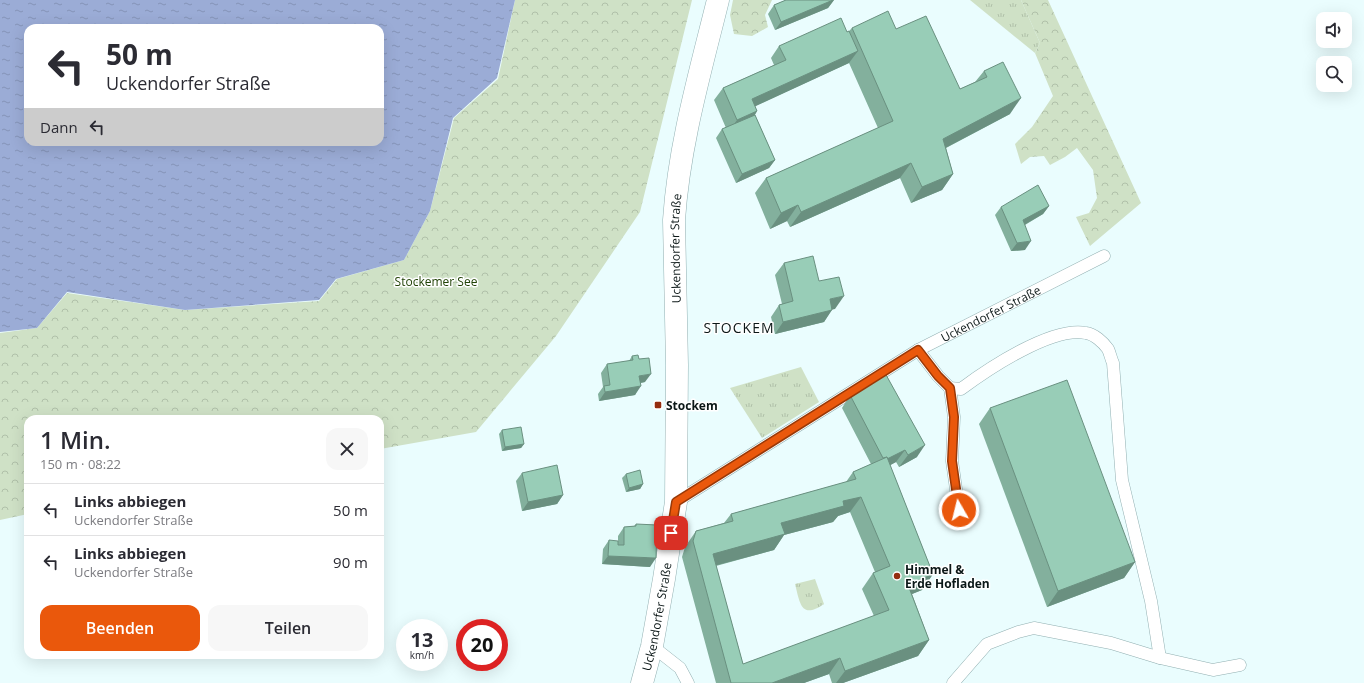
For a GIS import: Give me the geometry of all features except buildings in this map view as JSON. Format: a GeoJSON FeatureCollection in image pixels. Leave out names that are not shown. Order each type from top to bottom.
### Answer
{"type":"FeatureCollection","features":[{"type":"Feature","properties":{"kind":"main road","name":"Uckendorfer Straße"},"geometry":{"type":"LineString","coordinates":[[642,683],[652,646],[676,502],[677,358],[674,220],[675,204],[684,142],[718,0]]}},
{"type":"Feature","properties":{"kind":"lane","name":"Uckendorfer Straße"},"geometry":{"type":"LineString","coordinates":[[676,502],[918,350],[1104,256]]}},
{"type":"Feature","properties":{"kind":"lane"},"geometry":{"type":"LineString","coordinates":[[950,388],[962,389],[1001,363],[1040,342],[1071,332],[1086,333],[1097,338],[1108,349],[1113,363],[1122,480],[1151,601],[1160,658]]}},
{"type":"Feature","properties":{"kind":"lane"},"geometry":{"type":"LineString","coordinates":[[918,350],[938,376],[950,388],[954,417],[952,461],[959,510]]}},
{"type":"Feature","properties":{"kind":"lane"},"geometry":{"type":"LineString","coordinates":[[953,683],[987,644],[1018,632],[1034,628],[1111,643],[1160,658],[1213,670],[1240,665]]}},
{"type":"Feature","properties":{"kind":"lane"},"geometry":{"type":"LineString","coordinates":[[652,646],[680,668],[688,683]]}},
{"type":"Feature","properties":{"kind":"green space"},"geometry":{"type":"Polygon","coordinates":[[[515,0],[692,0],[640,212],[556,336],[476,432],[384,448],[384,415],[24,415],[24,515],[0,520],[0,333],[37,328],[67,293],[185,310],[319,301],[337,279],[404,260],[430,211],[454,118],[498,79],[515,0]]]}},
{"type":"Feature","properties":{"kind":"green space"},"geometry":{"type":"Polygon","coordinates":[[[733,0],[772,0],[765,15],[768,27],[752,36],[734,34],[730,15],[733,0]]]}},
{"type":"Feature","properties":{"kind":"green space"},"geometry":{"type":"Polygon","coordinates":[[[970,0],[1021,0],[1040,43],[1035,53],[970,0]]]}},
{"type":"Feature","properties":{"kind":"green space"},"geometry":{"type":"Polygon","coordinates":[[[1021,0],[1048,0],[1141,203],[1090,246],[1076,217],[1089,213],[1097,198],[1093,170],[1077,148],[1065,157],[1050,165],[1044,156],[1030,157],[1021,164],[1015,144],[1032,127],[1053,96],[1035,53],[1040,43],[1021,0]]]}},
{"type":"Feature","properties":{"kind":"green space"},"geometry":{"type":"Polygon","coordinates":[[[801,367],[819,402],[762,438],[730,388],[801,367]]]}},
{"type":"Feature","properties":{"kind":"green space"},"geometry":{"type":"Polygon","coordinates":[[[815,579],[824,604],[816,609],[806,610],[800,603],[795,584],[815,579]]]}},
{"type":"Feature","properties":{"kind":"water","name":"Stockemer See"},"geometry":{"type":"Polygon","coordinates":[[[0,0],[515,0],[497,78],[453,118],[430,211],[404,260],[336,279],[319,300],[185,310],[67,292],[37,328],[0,332],[0,0]]]}},
{"type":"Feature","properties":{"kind":"place","name":"Stockem"},"geometry":{"type":"Point","coordinates":[658,405]}},
{"type":"Feature","properties":{"kind":"place","name":"Himmel & Erde Hofladen"},"geometry":{"type":"Point","coordinates":[897,576]}},
{"type":"Feature","properties":{"kind":"district","name":"STOCKEM"},"geometry":{"type":"Point","coordinates":[739,327]}},
{"type":"Feature","properties":{"kind":"route"},"geometry":{"type":"LineString","coordinates":[[671,533],[676,502],[918,350],[938,376],[950,388],[954,417],[952,461],[959,510]]}}]}
